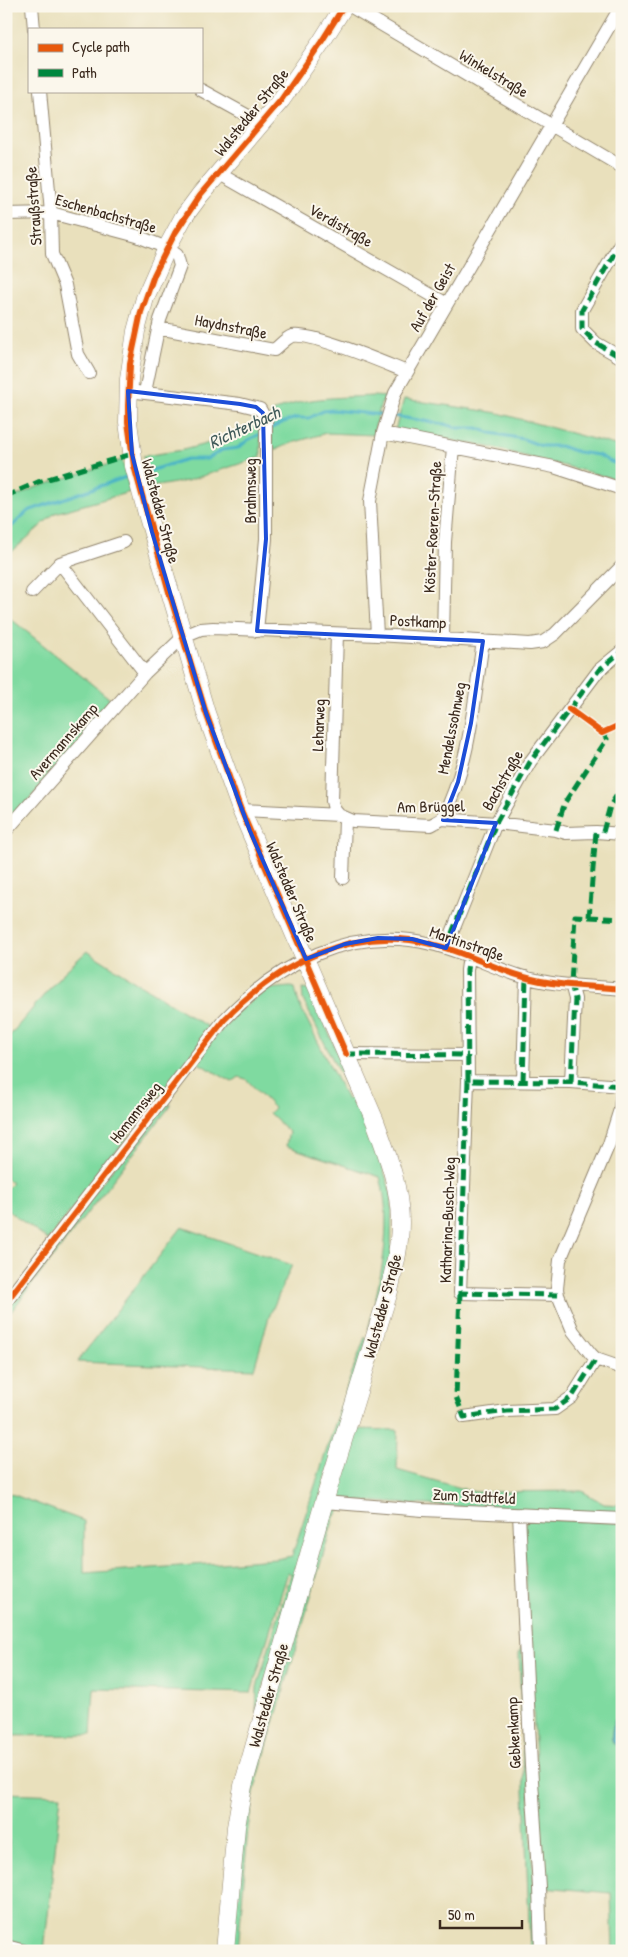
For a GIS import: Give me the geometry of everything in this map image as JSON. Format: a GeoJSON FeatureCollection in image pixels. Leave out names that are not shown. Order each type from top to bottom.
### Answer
{"type":"FeatureCollection","features":[{"type":"Feature","properties":{"kind":"main road","name":"Walstedder Straße"},"geometry":{"type":"LineString","coordinates":[[225,1951],[236,1827],[243,1786],[324,1502],[390,1291],[400,1236],[399,1207],[391,1164],[375,1121],[241,810],[206,713],[136,474],[128,422],[136,392],[132,348],[141,312],[154,275],[184,218],[218,173],[281,100],[344,6]]}},
{"type":"Feature","properties":{"kind":"street"},"geometry":{"type":"LineString","coordinates":[[32,6],[34,28]]}},
{"type":"Feature","properties":{"kind":"street","name":"Winkelstraße"},"geometry":{"type":"LineString","coordinates":[[350,6],[551,127],[622,167]]}},
{"type":"Feature","properties":{"kind":"street","name":"Auf der Geist"},"geometry":{"type":"LineString","coordinates":[[378,635],[370,501],[391,405],[407,372],[621,6]]}},
{"type":"Feature","properties":{"kind":"street"},"geometry":{"type":"LineString","coordinates":[[202,91],[262,123]]}},
{"type":"Feature","properties":{"kind":"street","name":"Straußstraße"},"geometry":{"type":"LineString","coordinates":[[40,92],[51,212],[52,254],[65,285],[78,354],[89,373]]}},
{"type":"Feature","properties":{"kind":"street","name":"Verdistraße"},"geometry":{"type":"LineString","coordinates":[[218,173],[447,304]]}},
{"type":"Feature","properties":{"kind":"street","name":"Eschenbachstraße"},"geometry":{"type":"LineString","coordinates":[[6,214],[51,212],[137,236],[167,248]]}},
{"type":"Feature","properties":{"kind":"street"},"geometry":{"type":"LineString","coordinates":[[622,240],[582,310],[582,329],[596,343],[622,358]]}},
{"type":"Feature","properties":{"kind":"street","name":"Walstedder Straße"},"geometry":{"type":"LineString","coordinates":[[136,392],[180,266],[177,255],[167,248]]}},
{"type":"Feature","properties":{"kind":"street","name":"Haydnstraße"},"geometry":{"type":"LineString","coordinates":[[158,328],[274,350],[290,336],[306,336],[350,350],[407,372]]}},
{"type":"Feature","properties":{"kind":"street","name":"Brahmsweg"},"geometry":{"type":"LineString","coordinates":[[136,392],[256,407],[263,413],[266,420],[266,539],[257,631]]}},
{"type":"Feature","properties":{"kind":"street"},"geometry":{"type":"LineString","coordinates":[[384,430],[453,447],[554,467],[622,489]]}},
{"type":"Feature","properties":{"kind":"street","name":"Köster-Roeren-Straße"},"geometry":{"type":"LineString","coordinates":[[443,638],[445,542],[453,447]]}},
{"type":"Feature","properties":{"kind":"street"},"geometry":{"type":"LineString","coordinates":[[32,592],[60,563],[124,542]]}},
{"type":"Feature","properties":{"kind":"street"},"geometry":{"type":"LineString","coordinates":[[60,563],[145,673]]}},
{"type":"Feature","properties":{"kind":"street","name":"Postkamp"},"geometry":{"type":"LineString","coordinates":[[184,636],[213,628],[443,638],[530,644],[543,642],[554,634],[622,566]]}},
{"type":"Feature","properties":{"kind":"street","name":"Leharweg"},"geometry":{"type":"LineString","coordinates":[[337,634],[332,801],[334,809],[342,817],[342,878]]}},
{"type":"Feature","properties":{"kind":"street","name":"Avermannskamp"},"geometry":{"type":"LineString","coordinates":[[6,831],[145,673],[184,636]]}},
{"type":"Feature","properties":{"kind":"street","name":"Mendelssohnweg"},"geometry":{"type":"LineString","coordinates":[[442,820],[458,782],[471,723],[483,641]]}},
{"type":"Feature","properties":{"kind":"street","name":"Bachstraße"},"geometry":{"type":"LineString","coordinates":[[446,948],[496,823],[530,762],[600,670],[622,651]]}},
{"type":"Feature","properties":{"kind":"street","name":"Am Brüggel"},"geometry":{"type":"LineString","coordinates":[[241,810],[431,825],[442,820],[496,823],[556,830],[566,833],[596,832],[622,834]]}},
{"type":"Feature","properties":{"kind":"street","name":"Martinstraße"},"geometry":{"type":"LineString","coordinates":[[306,959],[345,944],[378,938],[412,939],[446,948],[526,977],[622,989]]}},
{"type":"Feature","properties":{"kind":"street","name":"Katharina-Busch-Weg"},"geometry":{"type":"LineString","coordinates":[[469,956],[467,970],[468,1081],[460,1293],[558,1296]]}},
{"type":"Feature","properties":{"kind":"street","name":"Homannsweg"},"geometry":{"type":"LineString","coordinates":[[6,1302],[224,1020],[262,985],[306,959]]}},
{"type":"Feature","properties":{"kind":"street"},"geometry":{"type":"LineString","coordinates":[[523,1081],[526,977]]}},
{"type":"Feature","properties":{"kind":"street"},"geometry":{"type":"LineString","coordinates":[[571,984],[575,999],[571,1082]]}},
{"type":"Feature","properties":{"kind":"street"},"geometry":{"type":"LineString","coordinates":[[346,1054],[468,1056]]}},
{"type":"Feature","properties":{"kind":"street"},"geometry":{"type":"LineString","coordinates":[[468,1081],[571,1082],[622,1087],[620,1109],[609,1144],[560,1260],[558,1296],[572,1331],[596,1359],[622,1368]]}},
{"type":"Feature","properties":{"kind":"street"},"geometry":{"type":"LineString","coordinates":[[464,1417],[507,1411],[555,1409],[572,1397],[596,1359]]}},
{"type":"Feature","properties":{"kind":"street","name":"Zum Stadtfeld"},"geometry":{"type":"LineString","coordinates":[[324,1502],[622,1519]]}},
{"type":"Feature","properties":{"kind":"street","name":"Gebkenkamp"},"geometry":{"type":"LineString","coordinates":[[519,1514],[541,1951]]}},
{"type":"Feature","properties":{"kind":"street"},"geometry":{"type":"LineString","coordinates":[[6,1946],[25,1951]]}},
{"type":"Feature","properties":{"kind":"highlighted area"},"geometry":{"type":"Polygon","coordinates":[[[128,391],[240,404],[256,407],[263,413],[266,539],[257,631],[483,641],[471,723],[458,782],[443,820],[496,823],[446,948],[412,939],[378,938],[345,944],[306,959],[250,831],[206,713],[152,532],[132,454],[128,391]]]}},
{"type":"Feature","properties":{"kind":"green space"},"geometry":{"type":"Polygon","coordinates":[[[373,396],[386,397],[383,403],[381,403],[375,426],[375,435],[326,433],[272,451],[271,413],[295,403],[373,396]]]}},
{"type":"Feature","properties":{"kind":"green space"},"geometry":{"type":"Polygon","coordinates":[[[404,399],[498,413],[622,447],[622,482],[489,447],[395,430],[404,399]]]}},
{"type":"Feature","properties":{"kind":"green space"},"geometry":{"type":"Polygon","coordinates":[[[260,419],[261,457],[187,481],[151,487],[143,456],[183,450],[221,440],[260,419]]]}},
{"type":"Feature","properties":{"kind":"green space"},"geometry":{"type":"Polygon","coordinates":[[[122,460],[130,492],[55,513],[6,557],[6,501],[34,488],[122,460]]]}},
{"type":"Feature","properties":{"kind":"green space"},"geometry":{"type":"Polygon","coordinates":[[[6,615],[114,702],[6,826],[6,615]]]}},
{"type":"Feature","properties":{"kind":"green space"},"geometry":{"type":"Polygon","coordinates":[[[87,951],[211,1029],[48,1240],[6,1209],[6,1189],[12,1183],[6,1179],[6,1040],[60,976],[87,951]]]}},
{"type":"Feature","properties":{"kind":"green space"},"geometry":{"type":"Polygon","coordinates":[[[295,988],[299,1004],[347,1100],[352,1098],[303,1000],[302,988],[310,989],[360,1106],[358,1108],[360,1111],[365,1112],[392,1196],[391,1260],[368,1330],[381,1274],[386,1235],[384,1196],[380,1177],[286,1146],[289,1132],[269,1113],[274,1108],[246,1079],[239,1077],[232,1082],[195,1061],[236,1013],[267,989],[295,988]]]}},
{"type":"Feature","properties":{"kind":"green space"},"geometry":{"type":"Polygon","coordinates":[[[164,1102],[171,1105],[6,1318],[6,1308],[164,1102]]]}},
{"type":"Feature","properties":{"kind":"green space"},"geometry":{"type":"Polygon","coordinates":[[[182,1227],[292,1265],[269,1317],[254,1369],[77,1362],[182,1227]]]}},
{"type":"Feature","properties":{"kind":"green space"},"geometry":{"type":"Polygon","coordinates":[[[365,1337],[367,1339],[256,1713],[257,1687],[291,1574],[288,1572],[251,1693],[94,1689],[91,1735],[6,1736],[6,1492],[84,1521],[84,1573],[276,1559],[292,1556],[365,1337]]]}},
{"type":"Feature","properties":{"kind":"green space"},"geometry":{"type":"Polygon","coordinates":[[[352,1429],[398,1430],[397,1470],[475,1492],[582,1491],[604,1504],[622,1505],[622,1516],[341,1500],[335,1493],[352,1429]]]}},
{"type":"Feature","properties":{"kind":"green space"},"geometry":{"type":"Polygon","coordinates":[[[337,1509],[342,1509],[334,1517],[255,1788],[248,1828],[238,1951],[230,1951],[248,1786],[330,1513],[337,1509]]]}},
{"type":"Feature","properties":{"kind":"green space"},"geometry":{"type":"Polygon","coordinates":[[[530,1519],[622,1523],[622,1714],[618,1714],[619,1747],[622,1746],[622,1951],[613,1951],[611,1893],[543,1887],[523,1529],[526,1522],[530,1519]]]}},
{"type":"Feature","properties":{"kind":"green space"},"geometry":{"type":"Polygon","coordinates":[[[522,1646],[537,1951],[530,1951],[519,1654],[522,1646]]]}},
{"type":"Feature","properties":{"kind":"green space"},"geometry":{"type":"Polygon","coordinates":[[[6,1793],[61,1795],[44,1951],[34,1951],[6,1943],[6,1874],[9,1872],[6,1865],[6,1855],[8,1855],[9,1841],[6,1841],[6,1793]]]}},
{"type":"Feature","properties":{"kind":"water"},"geometry":{"type":"Polygon","coordinates":[[[618,1714],[622,1714],[622,1746],[617,1746],[612,1739],[614,1723],[618,1714]]]}},
{"type":"Feature","properties":{"kind":"waterway","name":"Richterbach"},"geometry":{"type":"LineString","coordinates":[[270,429],[284,422],[296,418],[309,418],[323,411],[332,410],[384,415]]}},
{"type":"Feature","properties":{"kind":"waterway","name":"Richterbach"},"geometry":{"type":"LineString","coordinates":[[393,416],[458,428],[477,428],[491,433],[523,439],[542,446],[560,446],[578,452],[598,455],[622,465]]}},
{"type":"Feature","properties":{"kind":"waterway","name":"Richterbach"},"geometry":{"type":"LineString","coordinates":[[143,473],[187,459],[207,459],[222,450],[238,448],[262,433]]}},
{"type":"Feature","properties":{"kind":"waterway","name":"Richterbach"},"geometry":{"type":"LineString","coordinates":[[6,532],[28,511],[132,475]]}},
{"type":"Feature","properties":{"kind":"marked path"},"geometry":{"type":"LineString","coordinates":[[622,240],[582,310],[582,329],[596,343],[622,358]]}},
{"type":"Feature","properties":{"kind":"marked path"},"geometry":{"type":"LineString","coordinates":[[6,496],[38,482],[132,454]]}},
{"type":"Feature","properties":{"kind":"marked path"},"geometry":{"type":"LineString","coordinates":[[446,948],[496,823],[530,762],[599,670],[622,651]]}},
{"type":"Feature","properties":{"kind":"marked path"},"geometry":{"type":"LineString","coordinates":[[556,830],[565,802],[607,739],[602,733]]}},
{"type":"Feature","properties":{"kind":"marked path"},"geometry":{"type":"LineString","coordinates":[[603,832],[610,806],[622,787]]}},
{"type":"Feature","properties":{"kind":"marked path"},"geometry":{"type":"LineString","coordinates":[[571,1082],[575,999],[571,984],[575,916],[589,917],[596,832]]}},
{"type":"Feature","properties":{"kind":"marked path"},"geometry":{"type":"LineString","coordinates":[[589,917],[622,919]]}},
{"type":"Feature","properties":{"kind":"marked path"},"geometry":{"type":"LineString","coordinates":[[468,1081],[467,970],[469,956]]}},
{"type":"Feature","properties":{"kind":"marked path"},"geometry":{"type":"LineString","coordinates":[[523,1081],[526,977]]}},
{"type":"Feature","properties":{"kind":"marked path"},"geometry":{"type":"LineString","coordinates":[[346,1054],[468,1055]]}},
{"type":"Feature","properties":{"kind":"marked path"},"geometry":{"type":"LineString","coordinates":[[558,1295],[460,1293],[468,1081],[571,1082],[622,1086]]}},
{"type":"Feature","properties":{"kind":"marked path"},"geometry":{"type":"LineString","coordinates":[[460,1293],[456,1397],[464,1417],[507,1411],[555,1409],[572,1397],[596,1359]]}},
{"type":"Feature","properties":{"kind":"cycle path"},"geometry":{"type":"LineString","coordinates":[[344,6],[281,100],[200,195],[175,233],[154,275],[141,312],[130,364],[128,422],[134,466],[169,592],[206,713],[241,810],[346,1054]]}},
{"type":"Feature","properties":{"kind":"cycle path"},"geometry":{"type":"LineString","coordinates":[[569,709],[602,733],[622,724]]}},
{"type":"Feature","properties":{"kind":"cycle path"},"geometry":{"type":"LineString","coordinates":[[6,1302],[224,1020],[245,1000],[292,966],[345,944],[373,940],[402,939],[443,947],[536,980],[622,989]]}}]}
